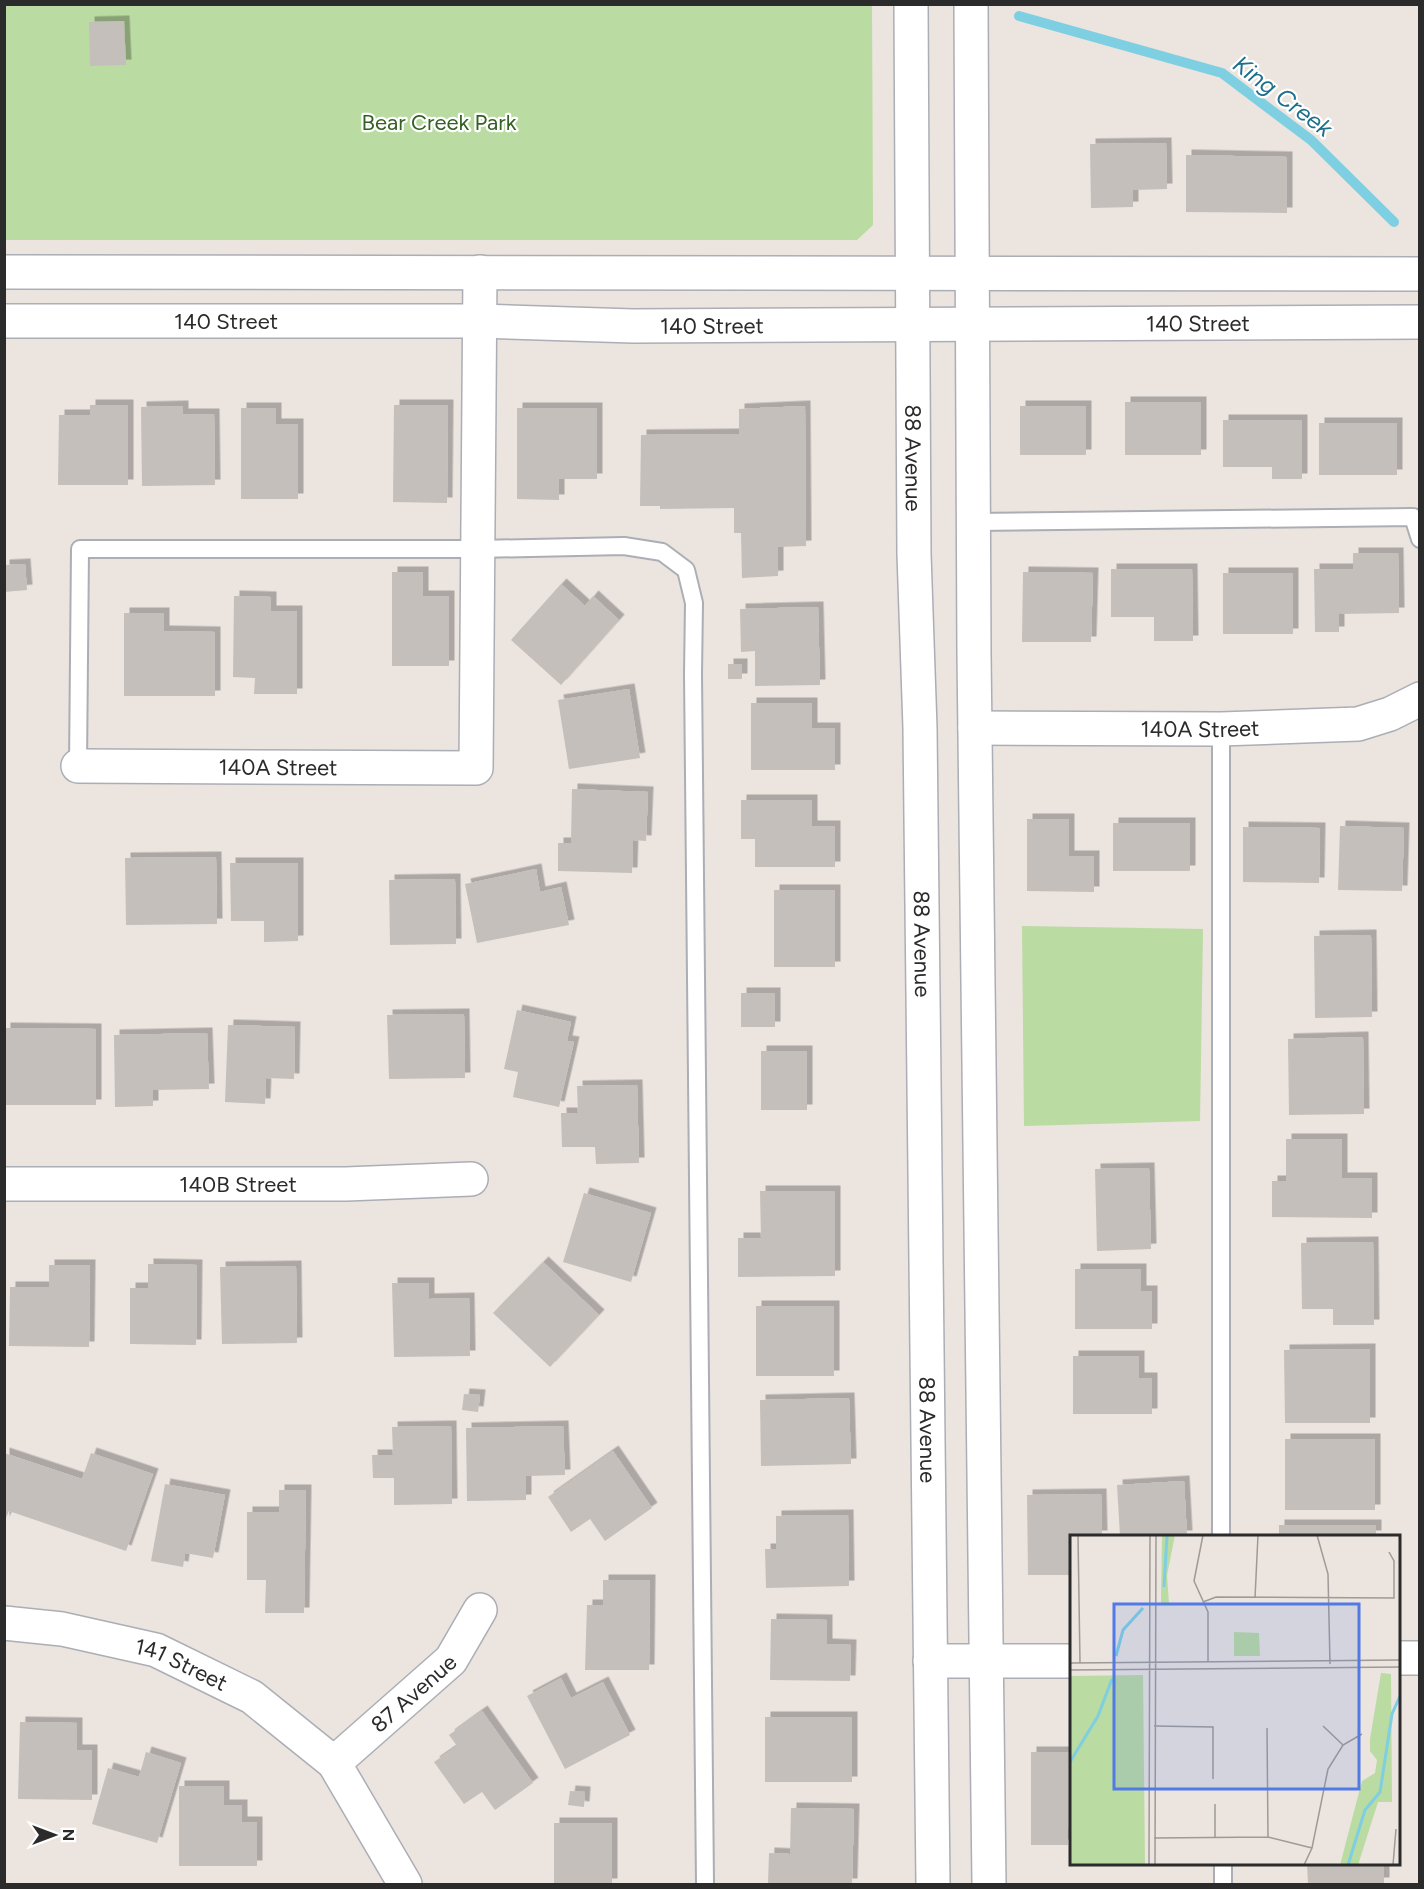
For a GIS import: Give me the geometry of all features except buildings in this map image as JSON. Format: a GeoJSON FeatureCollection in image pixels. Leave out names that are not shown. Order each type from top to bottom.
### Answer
{"type":"FeatureCollection","features":[{"type":"Feature","properties":{"kind":"main road","name":"88 Avenue"},"geometry":{"type":"LineString","coordinates":[[912,4],[914,554],[920,752],[933,1884]]}},
{"type":"Feature","properties":{"kind":"main road"},"geometry":{"type":"LineString","coordinates":[[970,4],[975,728],[989,1884]]}},
{"type":"Feature","properties":{"kind":"main road"},"geometry":{"type":"LineString","coordinates":[[4,272],[1419,274]]}},
{"type":"Feature","properties":{"kind":"main road"},"geometry":{"type":"LineString","coordinates":[[478,549],[480,272]]}},
{"type":"Feature","properties":{"kind":"main road","name":"140 Street"},"geometry":{"type":"LineString","coordinates":[[4,321],[480,321],[633,326],[1419,322]]}},
{"type":"Feature","properties":{"kind":"main road","name":"140A Street"},"geometry":{"type":"LineString","coordinates":[[78,766],[476,768],[478,549]]}},
{"type":"Feature","properties":{"kind":"main road","name":"140A Street"},"geometry":{"type":"LineString","coordinates":[[975,728],[1221,729],[1358,724],[1390,714],[1419,699]]}},
{"type":"Feature","properties":{"kind":"main road","name":"140B Street"},"geometry":{"type":"LineString","coordinates":[[4,1184],[346,1184],[471,1179]]}},
{"type":"Feature","properties":{"kind":"main road","name":"87 Avenue"},"geometry":{"type":"LineString","coordinates":[[334,1763],[451,1660],[480,1610]]}},
{"type":"Feature","properties":{"kind":"main road","name":"141 Street"},"geometry":{"type":"LineString","coordinates":[[4,1623],[62,1629],[156,1650],[252,1697],[334,1763]]}},
{"type":"Feature","properties":{"kind":"main road"},"geometry":{"type":"LineString","coordinates":[[1400,1658],[1419,1658]]}},
{"type":"Feature","properties":{"kind":"main road"},"geometry":{"type":"LineString","coordinates":[[930,1661],[1070,1661]]}},
{"type":"Feature","properties":{"kind":"main road"},"geometry":{"type":"LineString","coordinates":[[334,1763],[405,1884]]}},
{"type":"Feature","properties":{"kind":"lane"},"geometry":{"type":"LineString","coordinates":[[974,522],[1413,517],[1419,539]]}},
{"type":"Feature","properties":{"kind":"lane"},"geometry":{"type":"LineString","coordinates":[[78,766],[81,549],[478,549],[624,546],[662,552],[686,570],[694,603],[705,1884]]}},
{"type":"Feature","properties":{"kind":"lane"},"geometry":{"type":"LineString","coordinates":[[1221,729],[1221,1535]]}},
{"type":"Feature","properties":{"kind":"lane"},"geometry":{"type":"LineString","coordinates":[[1223,1865],[1223,1884]]}},
{"type":"Feature","properties":{"kind":"green space","name":"Bear Creek Park"},"geometry":{"type":"Polygon","coordinates":[[[4,5],[872,5],[873,225],[857,240],[5,240],[4,5]]]}},
{"type":"Feature","properties":{"kind":"green space"},"geometry":{"type":"Polygon","coordinates":[[[1022,926],[1203,929],[1200,1121],[1024,1126],[1022,926]]]}},
{"type":"Feature","properties":{"kind":"waterway","name":"King Creek"},"geometry":{"type":"LineString","coordinates":[[1019,16],[1222,73],[1311,140],[1394,222]]}}]}
